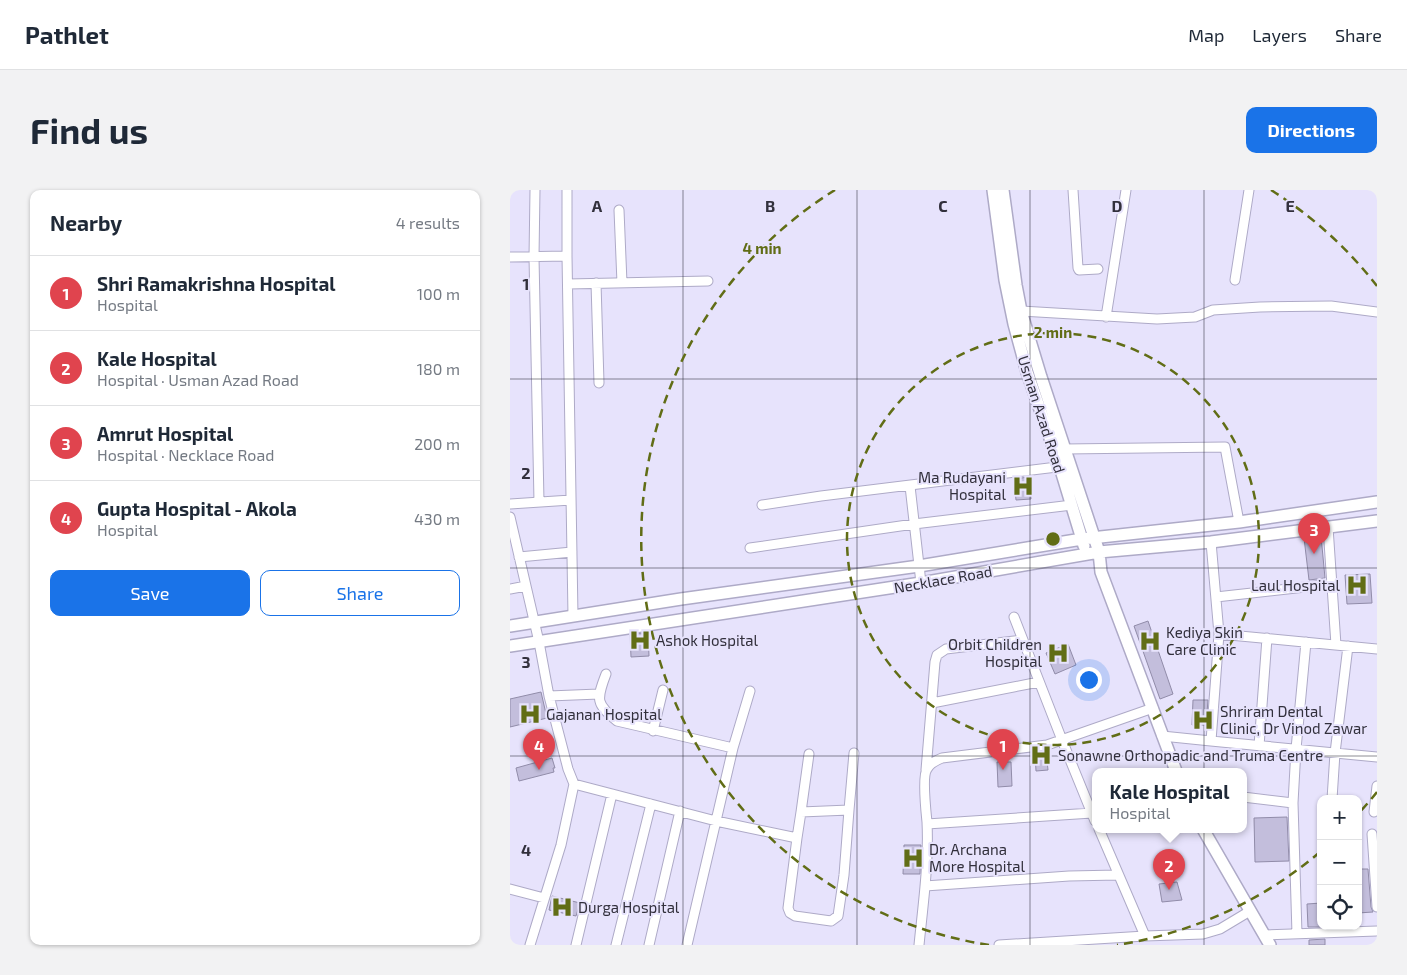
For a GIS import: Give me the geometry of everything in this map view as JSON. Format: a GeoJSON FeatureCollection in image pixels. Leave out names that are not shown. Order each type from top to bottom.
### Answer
{"type":"FeatureCollection","features":[{"type":"Feature","properties":{"kind":"main road","name":"Usman Azad Road"},"geometry":{"type":"LineString","coordinates":[[994,190],[1005,280],[1027,372],[1095,538],[1099,552],[1101,572],[1175,768]]}},
{"type":"Feature","properties":{"kind":"main road","name":"Usman Azad Road"},"geometry":{"type":"LineString","coordinates":[[1003,190],[1021,311],[1065,449],[1065,466],[1072,505],[1082,539],[1087,554],[1101,572]]}},
{"type":"Feature","properties":{"kind":"main road","name":"Necklace Road"},"geometry":{"type":"LineString","coordinates":[[510,626],[681,599],[919,566],[1082,539],[1238,522],[1377,502]]}},
{"type":"Feature","properties":{"kind":"main road","name":"Necklace Road"},"geometry":{"type":"LineString","coordinates":[[510,646],[921,583],[1099,552],[1211,542],[1377,521]]}},
{"type":"Feature","properties":{"kind":"main road"},"geometry":{"type":"LineString","coordinates":[[1205,833],[1267,940]]}},
{"type":"Feature","properties":{"kind":"street"},"geometry":{"type":"LineString","coordinates":[[535,190],[534,257],[539,502]]}},
{"type":"Feature","properties":{"kind":"street"},"geometry":{"type":"LineString","coordinates":[[567,190],[573,616]]}},
{"type":"Feature","properties":{"kind":"street"},"geometry":{"type":"LineString","coordinates":[[1073,190],[1078,268],[1082,270],[1098,269]]}},
{"type":"Feature","properties":{"kind":"street"},"geometry":{"type":"LineString","coordinates":[[1106,317],[1126,190]]}},
{"type":"Feature","properties":{"kind":"street"},"geometry":{"type":"LineString","coordinates":[[1235,280],[1249,190]]}},
{"type":"Feature","properties":{"kind":"street"},"geometry":{"type":"LineString","coordinates":[[618,210],[622,283]]}},
{"type":"Feature","properties":{"kind":"street"},"geometry":{"type":"LineString","coordinates":[[510,257],[567,256]]}},
{"type":"Feature","properties":{"kind":"street"},"geometry":{"type":"LineString","coordinates":[[568,284],[708,281]]}},
{"type":"Feature","properties":{"kind":"street"},"geometry":{"type":"LineString","coordinates":[[596,283],[599,383]]}},
{"type":"Feature","properties":{"kind":"street"},"geometry":{"type":"LineString","coordinates":[[1021,311],[1157,320],[1194,317],[1213,310],[1260,306],[1331,306],[1377,312]]}},
{"type":"Feature","properties":{"kind":"street"},"geometry":{"type":"LineString","coordinates":[[1065,449],[1225,447],[1238,522]]}},
{"type":"Feature","properties":{"kind":"street"},"geometry":{"type":"LineString","coordinates":[[762,505],[1065,466]]}},
{"type":"Feature","properties":{"kind":"street"},"geometry":{"type":"LineString","coordinates":[[910,486],[921,583]]}},
{"type":"Feature","properties":{"kind":"street"},"geometry":{"type":"LineString","coordinates":[[510,504],[571,500]]}},
{"type":"Feature","properties":{"kind":"street"},"geometry":{"type":"LineString","coordinates":[[750,548],[914,524],[1072,505]]}},
{"type":"Feature","properties":{"kind":"street"},"geometry":{"type":"LineString","coordinates":[[510,517],[539,642],[549,696],[568,769],[574,784],[561,845],[530,945]]}},
{"type":"Feature","properties":{"kind":"street"},"geometry":{"type":"LineString","coordinates":[[1328,527],[1336,645]]}},
{"type":"Feature","properties":{"kind":"street"},"geometry":{"type":"LineString","coordinates":[[1211,542],[1219,634],[1211,741]]}},
{"type":"Feature","properties":{"kind":"street"},"geometry":{"type":"LineString","coordinates":[[519,557],[572,552]]}},
{"type":"Feature","properties":{"kind":"street"},"geometry":{"type":"LineString","coordinates":[[1216,597],[1332,584]]}},
{"type":"Feature","properties":{"kind":"street"},"geometry":{"type":"LineString","coordinates":[[510,589],[526,586]]}},
{"type":"Feature","properties":{"kind":"street"},"geometry":{"type":"LineString","coordinates":[[1014,616],[1092,812]]}},
{"type":"Feature","properties":{"kind":"street"},"geometry":{"type":"LineString","coordinates":[[1219,634],[1377,649]]}},
{"type":"Feature","properties":{"kind":"street"},"geometry":{"type":"LineString","coordinates":[[1258,746],[1267,638]]}},
{"type":"Feature","properties":{"kind":"street"},"geometry":{"type":"LineString","coordinates":[[919,945],[925,886],[926,770],[937,655],[941,651],[1023,640]]}},
{"type":"Feature","properties":{"kind":"street"},"geometry":{"type":"LineString","coordinates":[[1297,934],[1292,803],[1306,642]]}},
{"type":"Feature","properties":{"kind":"street"},"geometry":{"type":"LineString","coordinates":[[1332,795],[1335,753],[1348,646]]}},
{"type":"Feature","properties":{"kind":"street"},"geometry":{"type":"LineString","coordinates":[[606,674],[599,694],[603,709],[617,721],[653,731],[733,748]]}},
{"type":"Feature","properties":{"kind":"street"},"geometry":{"type":"LineString","coordinates":[[932,703],[1039,682]]}},
{"type":"Feature","properties":{"kind":"street"},"geometry":{"type":"LineString","coordinates":[[653,731],[663,690]]}},
{"type":"Feature","properties":{"kind":"street"},"geometry":{"type":"LineString","coordinates":[[687,945],[733,748],[750,691]]}},
{"type":"Feature","properties":{"kind":"street"},"geometry":{"type":"LineString","coordinates":[[549,696],[599,694]]}},
{"type":"Feature","properties":{"kind":"street"},"geometry":{"type":"LineString","coordinates":[[926,770],[942,758],[1037,747],[1153,708]]}},
{"type":"Feature","properties":{"kind":"street"},"geometry":{"type":"LineString","coordinates":[[1162,736],[1377,757]]}},
{"type":"Feature","properties":{"kind":"street"},"geometry":{"type":"LineString","coordinates":[[809,754],[788,908],[790,913],[795,916],[831,921],[838,916],[844,875],[854,753]]}},
{"type":"Feature","properties":{"kind":"street"},"geometry":{"type":"LineString","coordinates":[[574,784],[716,821],[797,838]]}},
{"type":"Feature","properties":{"kind":"street"},"geometry":{"type":"LineString","coordinates":[[1374,812],[1377,786]]}},
{"type":"Feature","properties":{"kind":"street"},"geometry":{"type":"LineString","coordinates":[[576,945],[612,794]]}},
{"type":"Feature","properties":{"kind":"street"},"geometry":{"type":"LineString","coordinates":[[1247,797],[1292,803]]}},
{"type":"Feature","properties":{"kind":"street"},"geometry":{"type":"LineString","coordinates":[[616,945],[651,804]]}},
{"type":"Feature","properties":{"kind":"street"},"geometry":{"type":"LineString","coordinates":[[801,812],[849,810]]}},
{"type":"Feature","properties":{"kind":"street"},"geometry":{"type":"LineString","coordinates":[[649,945],[680,811]]}},
{"type":"Feature","properties":{"kind":"street"},"geometry":{"type":"LineString","coordinates":[[927,824],[1092,817]]}},
{"type":"Feature","properties":{"kind":"street"},"geometry":{"type":"LineString","coordinates":[[1101,833],[1145,936]]}},
{"type":"Feature","properties":{"kind":"street"},"geometry":{"type":"LineString","coordinates":[[1372,834],[1377,907]]}},
{"type":"Feature","properties":{"kind":"street"},"geometry":{"type":"LineString","coordinates":[[925,886],[1069,876],[1118,875]]}},
{"type":"Feature","properties":{"kind":"street"},"geometry":{"type":"LineString","coordinates":[[510,889],[544,898]]}},
{"type":"Feature","properties":{"kind":"street"},"geometry":{"type":"LineString","coordinates":[[1000,945],[1203,934],[1220,929],[1250,911]]}},
{"type":"Feature","properties":{"kind":"street"},"geometry":{"type":"LineString","coordinates":[[1267,940],[1297,934],[1377,931]]}},
{"type":"Feature","properties":{"kind":"building"},"geometry":{"type":"Polygon","coordinates":[[[1029,477],[1031,499],[1016,500],[1014,479],[1029,477]]]}},
{"type":"Feature","properties":{"kind":"building"},"geometry":{"type":"Polygon","coordinates":[[[1321,536],[1325,578],[1309,580],[1304,538],[1321,536]]]}},
{"type":"Feature","properties":{"kind":"building"},"geometry":{"type":"Polygon","coordinates":[[[1370,574],[1372,603],[1347,604],[1345,575],[1370,574]]]}},
{"type":"Feature","properties":{"kind":"building"},"geometry":{"type":"Polygon","coordinates":[[[1148,621],[1173,694],[1160,699],[1134,626],[1148,621]]]}},
{"type":"Feature","properties":{"kind":"building"},"geometry":{"type":"Polygon","coordinates":[[[648,632],[649,656],[631,657],[630,635],[648,632]]]}},
{"type":"Feature","properties":{"kind":"building"},"geometry":{"type":"Polygon","coordinates":[[[1068,644],[1076,665],[1055,674],[1046,653],[1068,644]]]}},
{"type":"Feature","properties":{"kind":"building"},"geometry":{"type":"Polygon","coordinates":[[[541,692],[547,718],[510,727],[510,699],[541,692]]]}},
{"type":"Feature","properties":{"kind":"building"},"geometry":{"type":"Polygon","coordinates":[[[1193,700],[1208,700],[1206,725],[1192,725],[1193,700]]]}},
{"type":"Feature","properties":{"kind":"building"},"geometry":{"type":"Polygon","coordinates":[[[1046,751],[1048,770],[1036,771],[1035,753],[1046,751]]]}},
{"type":"Feature","properties":{"kind":"building"},"geometry":{"type":"Polygon","coordinates":[[[552,758],[555,768],[553,768],[554,772],[519,781],[516,768],[552,758]]]}},
{"type":"Feature","properties":{"kind":"building"},"geometry":{"type":"Polygon","coordinates":[[[997,762],[1011,762],[1012,786],[998,787],[997,762]]]}},
{"type":"Feature","properties":{"kind":"building"},"geometry":{"type":"Polygon","coordinates":[[[1287,817],[1289,861],[1255,862],[1254,818],[1287,817]]]}},
{"type":"Feature","properties":{"kind":"building"},"geometry":{"type":"Polygon","coordinates":[[[904,845],[921,845],[920,874],[903,874],[904,845]]]}},
{"type":"Feature","properties":{"kind":"building"},"geometry":{"type":"Polygon","coordinates":[[[1362,869],[1368,869],[1373,912],[1362,913],[1362,869]]]}},
{"type":"Feature","properties":{"kind":"building"},"geometry":{"type":"Polygon","coordinates":[[[1177,882],[1182,900],[1162,902],[1159,884],[1177,882]]]}},
{"type":"Feature","properties":{"kind":"building"},"geometry":{"type":"Polygon","coordinates":[[[552,896],[580,903],[576,916],[549,910],[552,896]]]}},
{"type":"Feature","properties":{"kind":"building"},"geometry":{"type":"Polygon","coordinates":[[[1317,903],[1317,927],[1308,927],[1307,904],[1317,903]]]}},
{"type":"Feature","properties":{"kind":"building"},"geometry":{"type":"Polygon","coordinates":[[[1325,939],[1325,945],[1309,945],[1309,940],[1325,939]]]}},
{"type":"Feature","properties":{"kind":"place","name":"Ma Rudayani Hospital"},"geometry":{"type":"Point","coordinates":[1023,486]}},
{"type":"Feature","properties":{"kind":"place","name":"Amrut Hospital"},"geometry":{"type":"Point","coordinates":[1314,554]}},
{"type":"Feature","properties":{"kind":"place","name":"Laul Hospital"},"geometry":{"type":"Point","coordinates":[1357,585]}},
{"type":"Feature","properties":{"kind":"place","name":"Ashok Hospital"},"geometry":{"type":"Point","coordinates":[640,640]}},
{"type":"Feature","properties":{"kind":"place","name":"Kediya Skin Care Clinic"},"geometry":{"type":"Point","coordinates":[1150,641]}},
{"type":"Feature","properties":{"kind":"place","name":"Orbit Children Hospital"},"geometry":{"type":"Point","coordinates":[1058,653]}},
{"type":"Feature","properties":{"kind":"place","name":"Gajanan Hospital"},"geometry":{"type":"Point","coordinates":[530,714]}},
{"type":"Feature","properties":{"kind":"place","name":"Shriram Dental Clinic, Dr Vinod Zawar"},"geometry":{"type":"Point","coordinates":[1203,720]}},
{"type":"Feature","properties":{"kind":"place","name":"Sonawne Orthopadic and Truma Centre"},"geometry":{"type":"Point","coordinates":[1041,755]}},
{"type":"Feature","properties":{"kind":"place","name":"Gupta Hospital - Akola"},"geometry":{"type":"Point","coordinates":[539,770]}},
{"type":"Feature","properties":{"kind":"place","name":"Shri Ramakrishna Hospital"},"geometry":{"type":"Point","coordinates":[1003,770]}},
{"type":"Feature","properties":{"kind":"place","name":"Dr. Archana More Hospital"},"geometry":{"type":"Point","coordinates":[913,858]}},
{"type":"Feature","properties":{"kind":"place","name":"Kale Hospital"},"geometry":{"type":"Point","coordinates":[1169,890]}},
{"type":"Feature","properties":{"kind":"place","name":"Durga Hospital"},"geometry":{"type":"Point","coordinates":[562,907]}}]}
